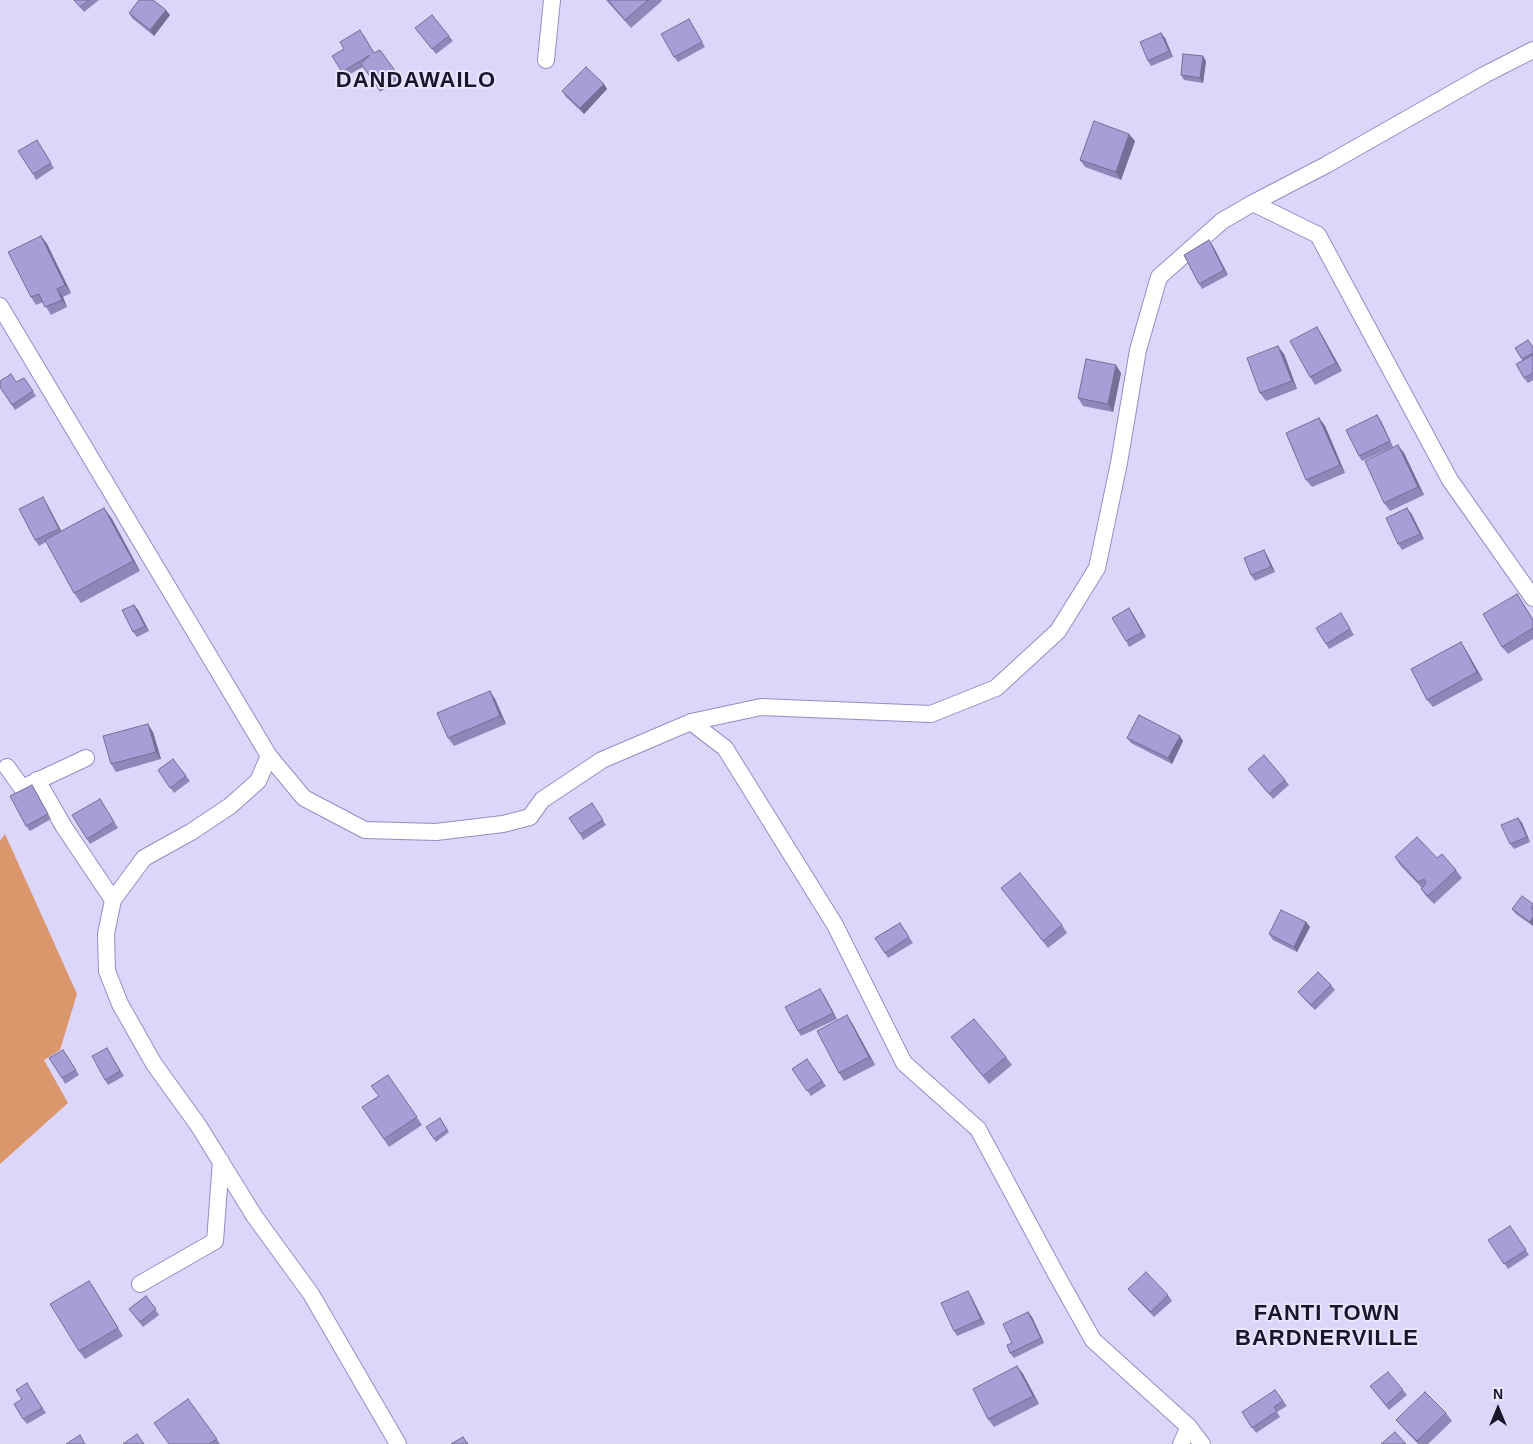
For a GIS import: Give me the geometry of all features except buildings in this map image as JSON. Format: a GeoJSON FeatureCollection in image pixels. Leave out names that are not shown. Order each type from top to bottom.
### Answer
{"type":"FeatureCollection","features":[{"type":"Feature","properties":{"kind":"street"},"geometry":{"type":"LineString","coordinates":[[546,60],[552,0]]}},
{"type":"Feature","properties":{"kind":"street"},"geometry":{"type":"LineString","coordinates":[[0,306],[269,756],[304,798],[365,830],[436,832],[504,824],[530,817],[542,800],[602,760],[691,722],[761,707],[931,714],[996,688],[1058,631],[1097,568],[1119,463],[1138,350],[1158,277],[1222,221],[1326,165],[1486,74],[1533,50]]}},
{"type":"Feature","properties":{"kind":"street"},"geometry":{"type":"LineString","coordinates":[[1253,203],[1318,234],[1450,480],[1533,598]]}},
{"type":"Feature","properties":{"kind":"street"},"geometry":{"type":"LineString","coordinates":[[691,722],[725,748],[835,925],[904,1063],[978,1129],[1093,1340],[1189,1427],[1202,1444]]}},
{"type":"Feature","properties":{"kind":"street"},"geometry":{"type":"LineString","coordinates":[[269,756],[258,781],[230,806],[199,827],[144,858],[113,900],[106,934],[107,971],[120,1004],[154,1064],[198,1125],[255,1217],[311,1294],[398,1444]]}},
{"type":"Feature","properties":{"kind":"street"},"geometry":{"type":"LineString","coordinates":[[7,767],[22,788],[86,758]]}},
{"type":"Feature","properties":{"kind":"street"},"geometry":{"type":"LineString","coordinates":[[37,780],[64,827],[113,900]]}},
{"type":"Feature","properties":{"kind":"street"},"geometry":{"type":"LineString","coordinates":[[140,1284],[215,1240],[221,1161]]}},
{"type":"Feature","properties":{"kind":"street"},"geometry":{"type":"LineString","coordinates":[[1181,1444],[1189,1427]]}},
{"type":"Feature","properties":{"kind":"shaded area"},"geometry":{"type":"Polygon","coordinates":[[[5,834],[77,994],[60,1050],[44,1060],[68,1103],[0,1164],[0,841],[5,834]]]}},
{"type":"Feature","properties":{"kind":"district","name":"DANDAWAILO"},"geometry":{"type":"Point","coordinates":[416,81]}},
{"type":"Feature","properties":{"kind":"district","name":"FANTI TOWN BARDNERVILLE"},"geometry":{"type":"Point","coordinates":[1327,1326]}}]}
